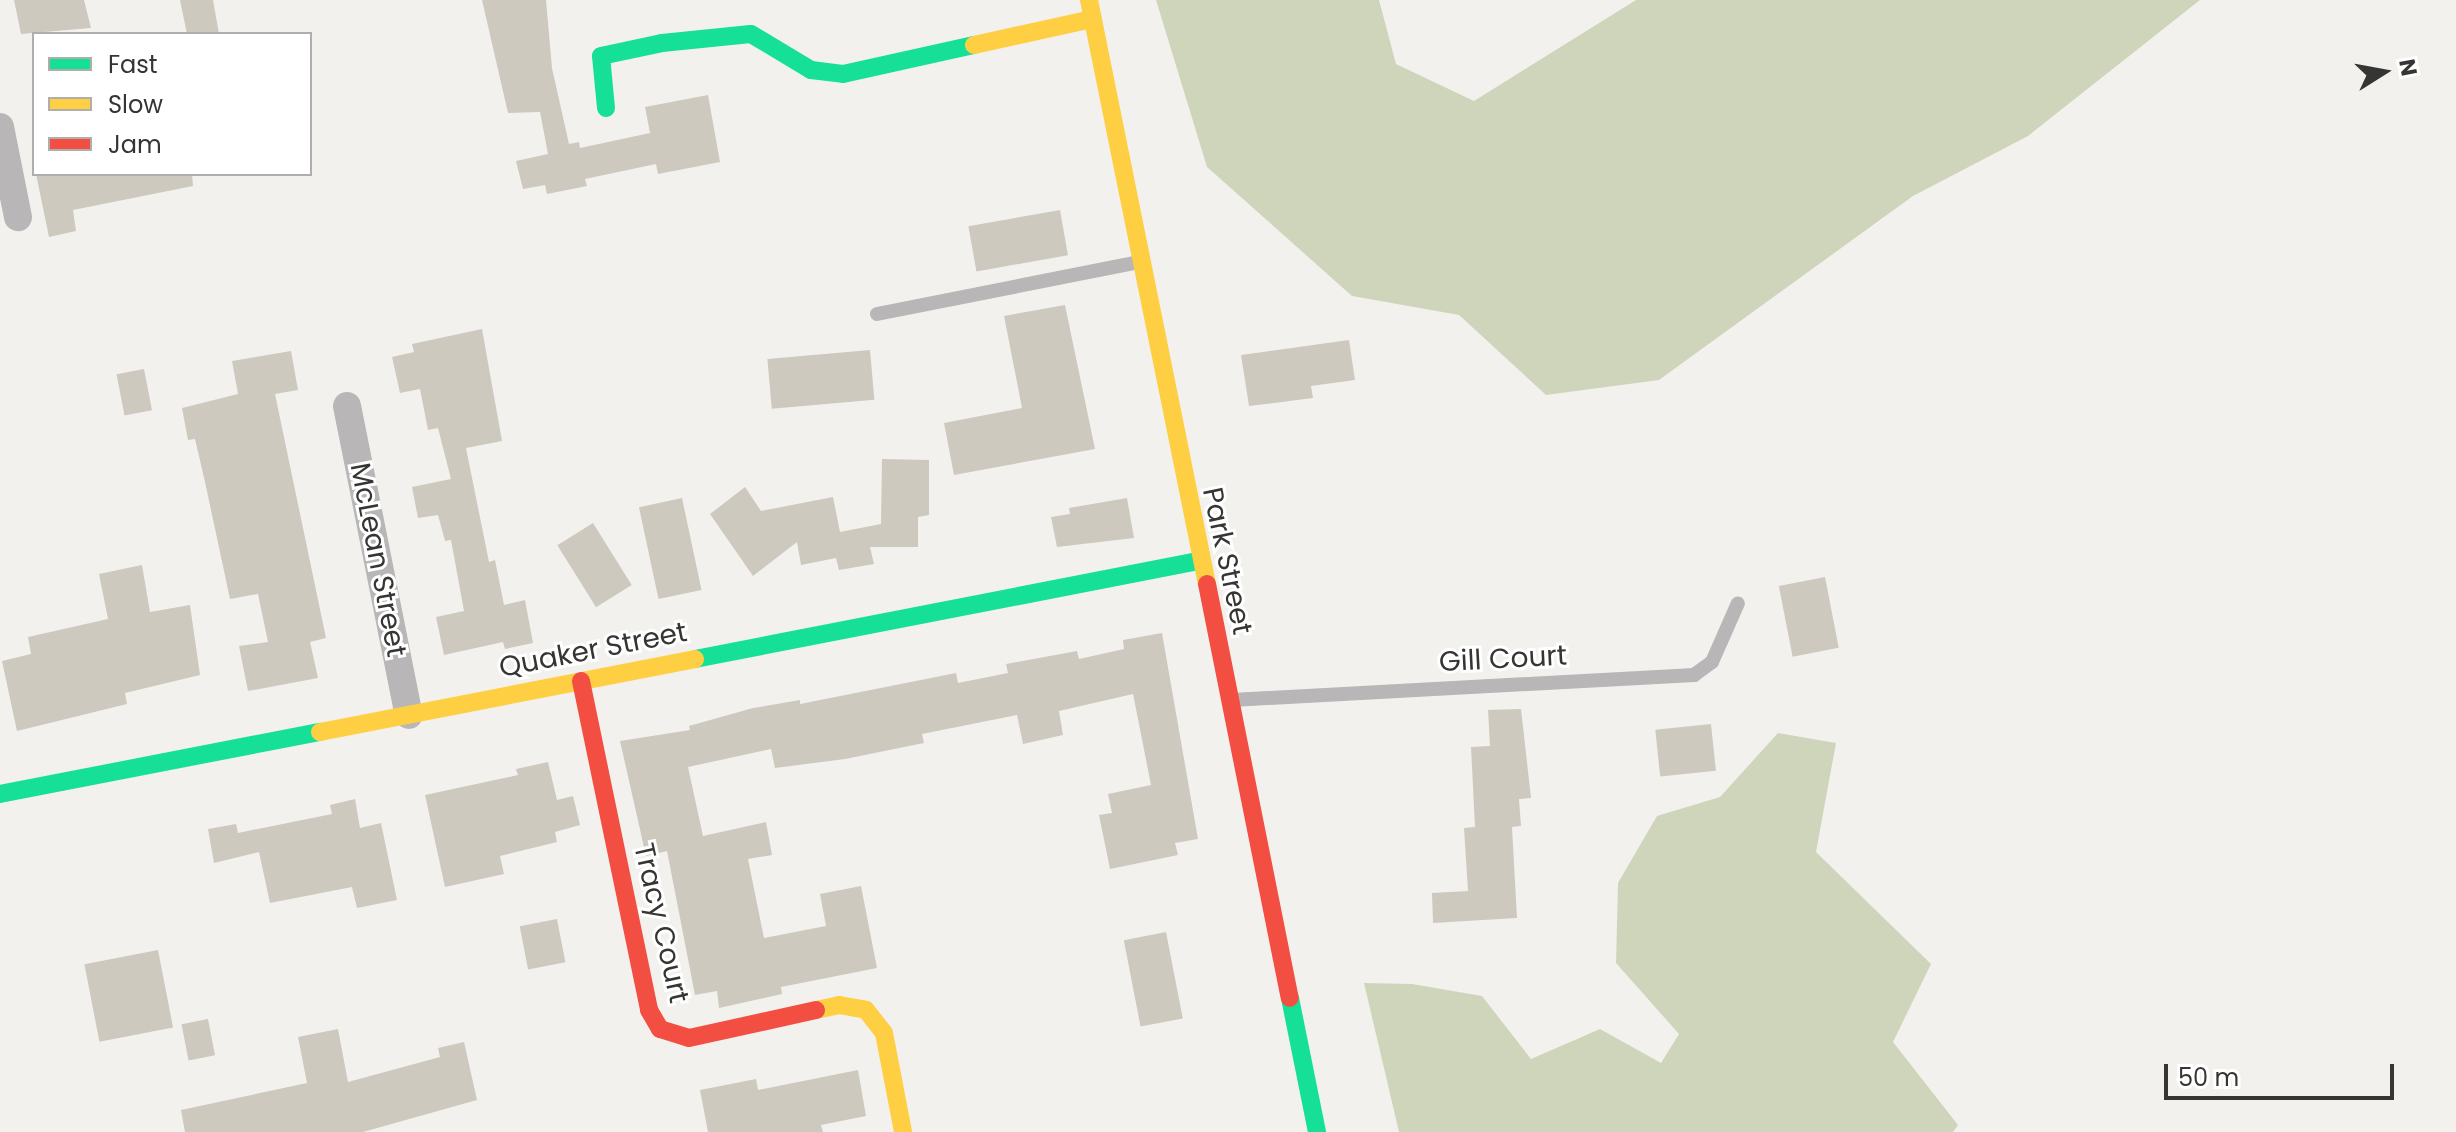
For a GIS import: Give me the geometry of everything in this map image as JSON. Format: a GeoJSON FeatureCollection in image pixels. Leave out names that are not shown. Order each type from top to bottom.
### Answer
{"type":"FeatureCollection","features":[{"type":"Feature","properties":{"kind":"street"},"geometry":{"type":"LineString","coordinates":[[606,108],[601,56],[662,43],[751,34],[811,70],[843,74],[1090,9]]}},
{"type":"Feature","properties":{"kind":"street","name":"Park Street"},"geometry":{"type":"LineString","coordinates":[[1090,9],[1198,561],[1317,1132]]}},
{"type":"Feature","properties":{"kind":"street"},"geometry":{"type":"LineString","coordinates":[[0,127],[18,217]]}},
{"type":"Feature","properties":{"kind":"street","name":"McLean Street"},"geometry":{"type":"LineString","coordinates":[[347,406],[409,715]]}},
{"type":"Feature","properties":{"kind":"street","name":"Quaker Street"},"geometry":{"type":"LineString","coordinates":[[0,794],[1198,561]]}},
{"type":"Feature","properties":{"kind":"street","name":"Tracy Court"},"geometry":{"type":"LineString","coordinates":[[581,681],[649,1010],[660,1029],[689,1038],[839,1005],[866,1010],[884,1033],[903,1132]]}},
{"type":"Feature","properties":{"kind":"lane"},"geometry":{"type":"LineString","coordinates":[[877,314],[1140,262]]}},
{"type":"Feature","properties":{"kind":"lane","name":"Gill Court"},"geometry":{"type":"LineString","coordinates":[[1227,700],[1694,675],[1712,662],[1738,603]]}},
{"type":"Feature","properties":{"kind":"green space"},"geometry":{"type":"Polygon","coordinates":[[[1156,0],[1379,0],[1396,64],[1474,101],[1636,0],[2200,0],[2028,136],[1913,196],[1659,380],[1546,395],[1459,315],[1352,296],[1207,167],[1156,0]]]}},
{"type":"Feature","properties":{"kind":"green space"},"geometry":{"type":"Polygon","coordinates":[[[1778,733],[1836,743],[1816,852],[1931,964],[1893,1042],[1958,1125],[1953,1132],[1399,1132],[1364,983],[1412,984],[1482,996],[1531,1059],[1600,1029],[1661,1063],[1679,1034],[1616,963],[1618,883],[1657,816],[1720,797],[1778,733]]]}},
{"type":"Feature","properties":{"kind":"building"},"geometry":{"type":"Polygon","coordinates":[[[14,0],[84,0],[91,28],[21,34],[14,0]]]}},
{"type":"Feature","properties":{"kind":"building"},"geometry":{"type":"Polygon","coordinates":[[[180,0],[213,0],[219,32],[187,32],[180,0]]]}},
{"type":"Feature","properties":{"kind":"building"},"geometry":{"type":"Polygon","coordinates":[[[482,0],[546,0],[552,68],[569,144],[579,142],[580,148],[650,133],[645,107],[708,95],[720,162],[658,174],[656,164],[585,179],[587,186],[547,194],[545,185],[523,189],[516,161],[548,154],[540,112],[508,113],[482,0]]]}},
{"type":"Feature","properties":{"kind":"building"},"geometry":{"type":"Polygon","coordinates":[[[36,176],[192,176],[193,186],[73,210],[76,231],[49,237],[36,176]]]}},
{"type":"Feature","properties":{"kind":"building"},"geometry":{"type":"Polygon","coordinates":[[[1060,210],[1068,255],[976,271],[968,226],[1060,210]]]}},
{"type":"Feature","properties":{"kind":"building"},"geometry":{"type":"Polygon","coordinates":[[[1065,305],[1095,449],[954,475],[944,423],[1022,408],[1004,316],[1065,305]]]}},
{"type":"Feature","properties":{"kind":"building"},"geometry":{"type":"Polygon","coordinates":[[[482,329],[502,441],[466,448],[489,562],[495,560],[504,605],[525,600],[533,643],[505,649],[503,642],[444,655],[436,617],[464,611],[451,540],[445,541],[438,515],[418,518],[412,487],[451,479],[438,428],[428,430],[420,389],[400,393],[392,357],[414,352],[412,344],[482,329]]]}},
{"type":"Feature","properties":{"kind":"building"},"geometry":{"type":"Polygon","coordinates":[[[1349,340],[1355,380],[1311,386],[1313,398],[1249,406],[1241,355],[1349,340]]]}},
{"type":"Feature","properties":{"kind":"building"},"geometry":{"type":"Polygon","coordinates":[[[870,350],[874,400],[772,409],[767,359],[870,350]]]}},
{"type":"Feature","properties":{"kind":"building"},"geometry":{"type":"Polygon","coordinates":[[[291,351],[298,390],[275,394],[326,638],[310,642],[318,678],[248,691],[239,646],[268,642],[258,594],[230,599],[195,439],[188,440],[182,408],[238,394],[232,361],[291,351]]]}},
{"type":"Feature","properties":{"kind":"building"},"geometry":{"type":"Polygon","coordinates":[[[144,369],[152,410],[125,416],[117,374],[144,369]]]}},
{"type":"Feature","properties":{"kind":"building"},"geometry":{"type":"Polygon","coordinates":[[[882,459],[929,460],[929,515],[918,517],[918,547],[870,547],[874,564],[839,570],[836,558],[801,565],[797,542],[753,576],[710,514],[745,487],[761,511],[833,497],[840,532],[881,524],[882,459]]]}},
{"type":"Feature","properties":{"kind":"building"},"geometry":{"type":"Polygon","coordinates":[[[682,498],[702,590],[659,599],[639,507],[682,498]]]}},
{"type":"Feature","properties":{"kind":"building"},"geometry":{"type":"Polygon","coordinates":[[[1127,498],[1134,538],[1057,547],[1051,517],[1070,514],[1069,508],[1127,498]]]}},
{"type":"Feature","properties":{"kind":"building"},"geometry":{"type":"Polygon","coordinates":[[[593,523],[632,585],[596,607],[557,545],[593,523]]]}},
{"type":"Feature","properties":{"kind":"building"},"geometry":{"type":"Polygon","coordinates":[[[142,565],[150,612],[190,605],[200,675],[125,693],[127,704],[17,731],[2,661],[31,654],[28,637],[108,619],[99,574],[142,565]]]}},
{"type":"Feature","properties":{"kind":"building"},"geometry":{"type":"Polygon","coordinates":[[[1825,577],[1839,648],[1793,657],[1779,586],[1825,577]]]}},
{"type":"Feature","properties":{"kind":"building"},"geometry":{"type":"Polygon","coordinates":[[[1162,633],[1198,839],[1175,843],[1178,855],[1110,869],[1099,815],[1112,813],[1108,794],[1151,785],[1133,694],[1059,711],[1063,735],[1023,744],[1017,715],[922,734],[924,743],[845,759],[775,768],[771,749],[688,767],[703,836],[766,822],[772,855],[748,859],[764,938],[826,926],[820,894],[861,886],[877,968],[781,987],[782,994],[719,1008],[717,991],[695,995],[667,851],[646,856],[620,741],[690,730],[689,726],[753,708],[800,700],[800,704],[956,673],[958,683],[1008,673],[1006,664],[1077,651],[1079,659],[1124,649],[1123,640],[1162,633]]]}},
{"type":"Feature","properties":{"kind":"building"},"geometry":{"type":"Polygon","coordinates":[[[1521,709],[1531,798],[1519,799],[1521,826],[1512,827],[1517,918],[1433,923],[1432,893],[1468,891],[1464,828],[1475,827],[1471,747],[1490,746],[1488,710],[1521,709]]]}},
{"type":"Feature","properties":{"kind":"building"},"geometry":{"type":"Polygon","coordinates":[[[1711,724],[1716,771],[1660,777],[1655,730],[1711,724]]]}},
{"type":"Feature","properties":{"kind":"building"},"geometry":{"type":"Polygon","coordinates":[[[548,762],[557,800],[573,796],[580,825],[555,832],[557,842],[500,856],[504,874],[445,887],[425,795],[518,775],[516,769],[548,762]]]}},
{"type":"Feature","properties":{"kind":"building"},"geometry":{"type":"Polygon","coordinates":[[[355,799],[360,828],[381,823],[397,900],[357,908],[352,887],[270,903],[259,852],[214,863],[208,829],[236,824],[238,833],[332,814],[330,805],[355,799]]]}},
{"type":"Feature","properties":{"kind":"building"},"geometry":{"type":"Polygon","coordinates":[[[557,919],[565,962],[528,969],[520,926],[557,919]]]}},
{"type":"Feature","properties":{"kind":"building"},"geometry":{"type":"Polygon","coordinates":[[[1166,932],[1183,1018],[1141,1027],[1124,940],[1166,932]]]}},
{"type":"Feature","properties":{"kind":"building"},"geometry":{"type":"Polygon","coordinates":[[[158,950],[173,1028],[99,1042],[84,964],[158,950]]]}},
{"type":"Feature","properties":{"kind":"building"},"geometry":{"type":"Polygon","coordinates":[[[208,1019],[215,1055],[189,1060],[181,1024],[208,1019]]]}},
{"type":"Feature","properties":{"kind":"building"},"geometry":{"type":"Polygon","coordinates":[[[338,1029],[348,1082],[440,1057],[438,1048],[464,1042],[477,1100],[363,1132],[185,1132],[181,1110],[307,1083],[298,1037],[338,1029]]]}},
{"type":"Feature","properties":{"kind":"building"},"geometry":{"type":"Polygon","coordinates":[[[858,1070],[866,1116],[821,1125],[823,1132],[708,1132],[700,1090],[756,1079],[758,1090],[858,1070]]]}},
{"type":"Feature","properties":{"kind":"traffic: fast"},"geometry":{"type":"LineString","coordinates":[[606,108],[601,56],[662,43],[751,34],[811,70],[843,74],[974,45]]}},
{"type":"Feature","properties":{"kind":"traffic: fast"},"geometry":{"type":"LineString","coordinates":[[695,659],[1198,561]]}},
{"type":"Feature","properties":{"kind":"traffic: fast"},"geometry":{"type":"LineString","coordinates":[[0,794],[320,732]]}},
{"type":"Feature","properties":{"kind":"traffic: fast"},"geometry":{"type":"LineString","coordinates":[[1290,998],[1317,1132]]}},
{"type":"Feature","properties":{"kind":"traffic: slow"},"geometry":{"type":"LineString","coordinates":[[1089,0],[1207,584]]}},
{"type":"Feature","properties":{"kind":"traffic: slow"},"geometry":{"type":"LineString","coordinates":[[974,45],[1092,19]]}},
{"type":"Feature","properties":{"kind":"traffic: slow"},"geometry":{"type":"LineString","coordinates":[[320,732],[695,659]]}},
{"type":"Feature","properties":{"kind":"traffic: slow"},"geometry":{"type":"LineString","coordinates":[[816,1010],[839,1005],[866,1010],[884,1033],[903,1132]]}},
{"type":"Feature","properties":{"kind":"traffic: jam"},"geometry":{"type":"LineString","coordinates":[[1207,584],[1290,998]]}},
{"type":"Feature","properties":{"kind":"traffic: jam"},"geometry":{"type":"LineString","coordinates":[[581,681],[649,1010],[660,1029],[689,1038],[816,1010]]}}]}
